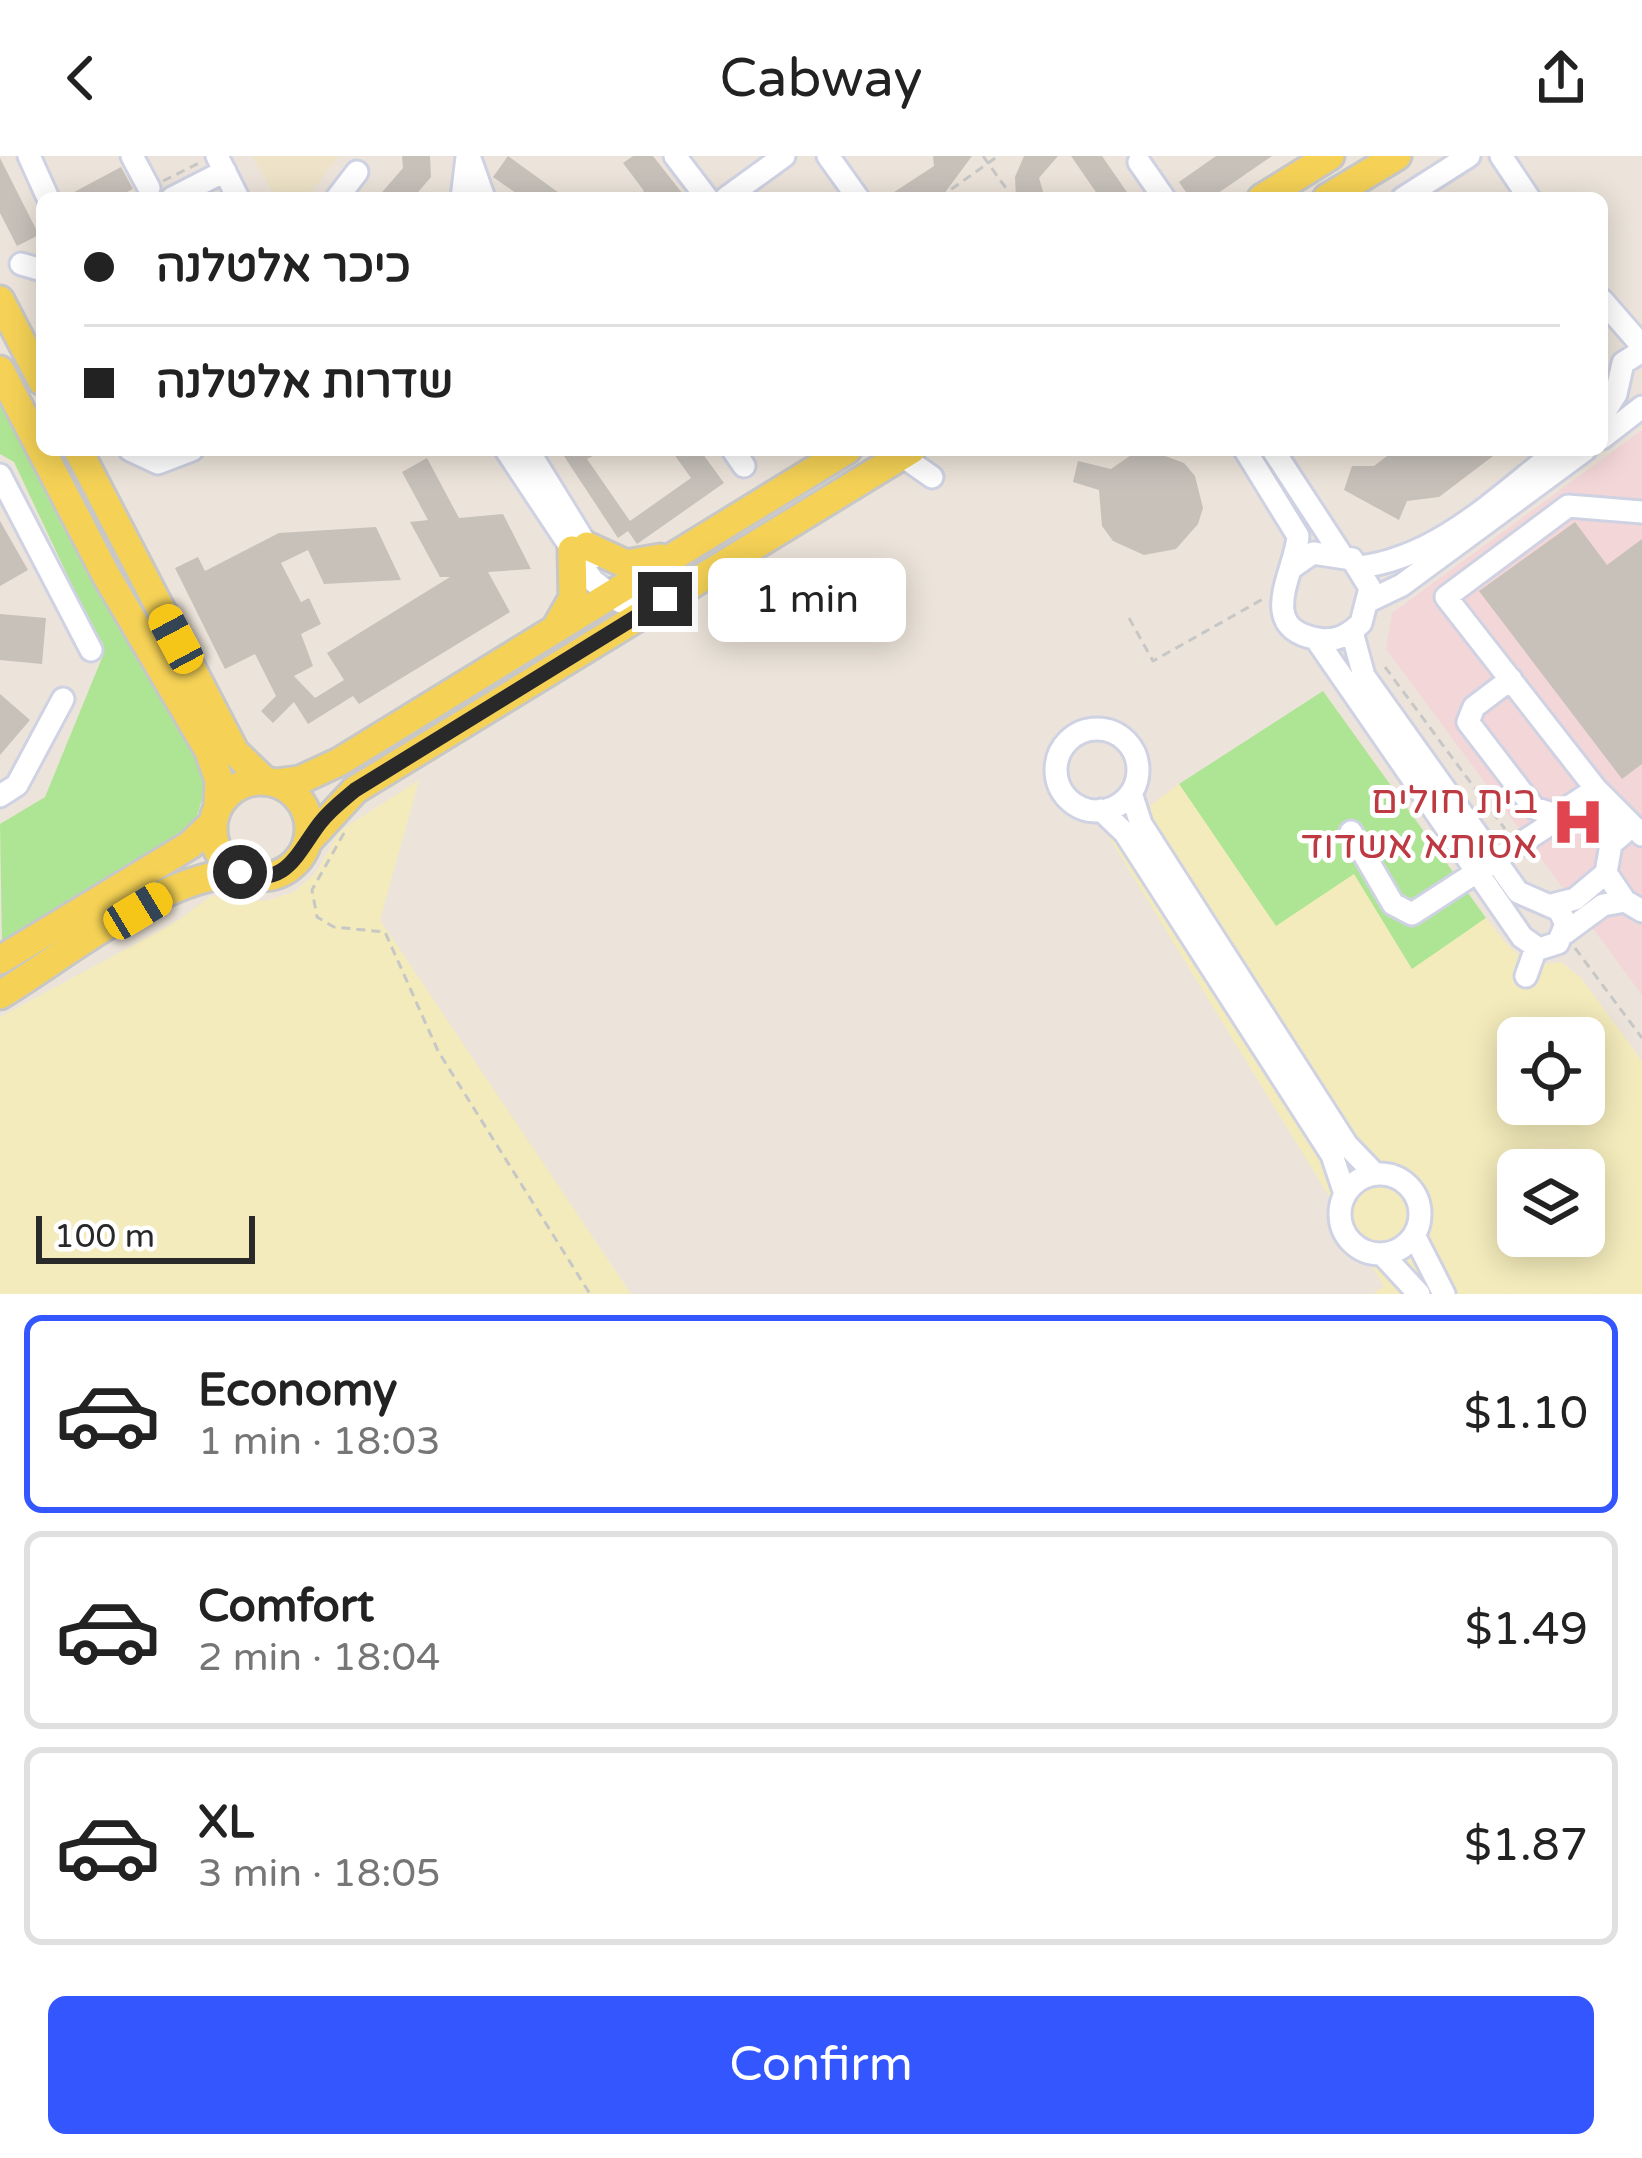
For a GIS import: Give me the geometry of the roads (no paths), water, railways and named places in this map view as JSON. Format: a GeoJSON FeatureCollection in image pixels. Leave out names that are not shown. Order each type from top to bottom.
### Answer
{"type":"FeatureCollection","features":[{"type":"Feature","properties":{"kind":"main road"},"geometry":{"type":"LineString","coordinates":[[1272,192],[1330,156]]}},
{"type":"Feature","properties":{"kind":"main road"},"geometry":{"type":"LineString","coordinates":[[1342,192],[1396,156]]}},
{"type":"Feature","properties":{"kind":"main road"},"geometry":{"type":"LineString","coordinates":[[0,301],[36,370]]}},
{"type":"Feature","properties":{"kind":"main road"},"geometry":{"type":"LineString","coordinates":[[0,370],[36,440]]}},
{"type":"Feature","properties":{"kind":"main road"},"geometry":{"type":"LineString","coordinates":[[44,456],[106,575],[209,751],[219,780],[218,853],[240,872]]}},
{"type":"Feature","properties":{"kind":"main road"},"geometry":{"type":"LineString","coordinates":[[81,456],[235,752],[304,806],[308,842]]}},
{"type":"Feature","properties":{"kind":"main road"},"geometry":{"type":"LineString","coordinates":[[0,960],[190,845],[238,786],[300,781],[339,762],[837,456]]}},
{"type":"Feature","properties":{"kind":"main road"},"geometry":{"type":"LineString","coordinates":[[0,995],[172,890],[207,874],[277,874],[293,865],[329,812],[579,651],[907,456]]}},
{"type":"Feature","properties":{"kind":"main road"},"geometry":{"type":"LineString","coordinates":[[554,630],[573,598],[579,548],[626,564],[676,553]]}},
{"type":"Feature","properties":{"kind":"street"},"geometry":{"type":"LineString","coordinates":[[28,156],[45,192]]}},
{"type":"Feature","properties":{"kind":"street"},"geometry":{"type":"LineString","coordinates":[[132,156],[149,188]]}},
{"type":"Feature","properties":{"kind":"street"},"geometry":{"type":"LineString","coordinates":[[463,192],[468,156]]}},
{"type":"Feature","properties":{"kind":"street"},"geometry":{"type":"LineString","coordinates":[[468,156],[482,192]]}},
{"type":"Feature","properties":{"kind":"street"},"geometry":{"type":"LineString","coordinates":[[675,156],[702,192]]}},
{"type":"Feature","properties":{"kind":"street"},"geometry":{"type":"LineString","coordinates":[[734,192],[784,156]]}},
{"type":"Feature","properties":{"kind":"street"},"geometry":{"type":"LineString","coordinates":[[828,156],[853,192]]}},
{"type":"Feature","properties":{"kind":"street"},"geometry":{"type":"LineString","coordinates":[[1412,192],[1469,156]]}},
{"type":"Feature","properties":{"kind":"street"},"geometry":{"type":"LineString","coordinates":[[1501,156],[1524,192]]}},
{"type":"Feature","properties":{"kind":"street"},"geometry":{"type":"LineString","coordinates":[[1140,158],[1160,192]]}},
{"type":"Feature","properties":{"kind":"street"},"geometry":{"type":"LineString","coordinates":[[179,192],[218,161],[235,192]]}},
{"type":"Feature","properties":{"kind":"street"},"geometry":{"type":"LineString","coordinates":[[342,192],[357,172]]}},
{"type":"Feature","properties":{"kind":"street"},"geometry":{"type":"LineString","coordinates":[[1608,307],[1642,349],[1623,363],[1608,407]]}},
{"type":"Feature","properties":{"kind":"street"},"geometry":{"type":"LineString","coordinates":[[1608,434],[1640,413]]}},
{"type":"Feature","properties":{"kind":"street"},"geometry":{"type":"LineString","coordinates":[[143,456],[158,463],[176,456]]}},
{"type":"Feature","properties":{"kind":"street"},"geometry":{"type":"LineString","coordinates":[[510,456],[579,548],[605,574],[609,596],[604,620],[579,651]]}},
{"type":"Feature","properties":{"kind":"street"},"geometry":{"type":"LineString","coordinates":[[531,456],[579,548]]}},
{"type":"Feature","properties":{"kind":"street"},"geometry":{"type":"LineString","coordinates":[[1249,456],[1298,536],[1281,591],[1292,625],[1316,639],[1487,865],[1518,892],[1552,905],[1564,917],[1564,935]]}},
{"type":"Feature","properties":{"kind":"street"},"geometry":{"type":"LineString","coordinates":[[1278,456],[1351,560],[1371,600]]}},
{"type":"Feature","properties":{"kind":"street"},"geometry":{"type":"LineString","coordinates":[[1290,569],[1313,553],[1351,560],[1400,560],[1439,541],[1550,456]]}},
{"type":"Feature","properties":{"kind":"street"},"geometry":{"type":"LineString","coordinates":[[1577,456],[1402,585],[1371,600],[1352,632],[1364,676],[1487,865],[1522,937],[1537,948],[1550,947],[1603,905],[1633,906]]}},
{"type":"Feature","properties":{"kind":"street"},"geometry":{"type":"LineString","coordinates":[[0,476],[91,650]]}},
{"type":"Feature","properties":{"kind":"street"},"geometry":{"type":"LineString","coordinates":[[1642,512],[1568,506],[1446,597],[1596,788],[1642,836]]}},
{"type":"Feature","properties":{"kind":"street"},"geometry":{"type":"LineString","coordinates":[[609,596],[629,604],[665,599]]}},
{"type":"Feature","properties":{"kind":"street"},"geometry":{"type":"LineString","coordinates":[[1316,639],[1352,632]]}},
{"type":"Feature","properties":{"kind":"street"},"geometry":{"type":"LineString","coordinates":[[1511,679],[1474,707],[1468,722],[1534,808],[1556,815]]}},
{"type":"Feature","properties":{"kind":"street"},"geometry":{"type":"LineString","coordinates":[[0,796],[17,785],[63,699]]}},
{"type":"Feature","properties":{"kind":"street"},"geometry":{"type":"LineString","coordinates":[[1345,1194],[1332,1155],[1125,832],[1101,810],[1070,800],[1058,779],[1059,757],[1077,735],[1096,729],[1125,740],[1138,767],[1131,793],[1154,844],[1347,1145],[1375,1174]]}},
{"type":"Feature","properties":{"kind":"street"},"geometry":{"type":"LineString","coordinates":[[1351,832],[1389,898],[1404,912],[1425,910],[1596,788]]}},
{"type":"Feature","properties":{"kind":"street"},"geometry":{"type":"LineString","coordinates":[[1596,788],[1616,838]]}},
{"type":"Feature","properties":{"kind":"street"},"geometry":{"type":"LineString","coordinates":[[1101,810],[1131,793]]}},
{"type":"Feature","properties":{"kind":"street"},"geometry":{"type":"LineString","coordinates":[[1633,906],[1606,872],[1606,858],[1616,838],[1630,831],[1642,836]]}},
{"type":"Feature","properties":{"kind":"street"},"geometry":{"type":"LineString","coordinates":[[1552,905],[1575,898],[1606,872]]}},
{"type":"Feature","properties":{"kind":"street"},"geometry":{"type":"LineString","coordinates":[[1526,976],[1537,948]]}},
{"type":"Feature","properties":{"kind":"street"},"geometry":{"type":"LineString","coordinates":[[1382,1254],[1401,1249],[1414,1235],[1420,1216],[1417,1197],[1395,1176],[1375,1174],[1358,1180],[1345,1194],[1340,1208],[1344,1231],[1356,1246],[1382,1254],[1419,1294]]}},
{"type":"Feature","properties":{"kind":"street"},"geometry":{"type":"LineString","coordinates":[[1414,1235],[1444,1294]]}},
{"type":"Feature","properties":{"kind":"place","name":"בית חולים אסותא אשדוד"},"geometry":{"type":"Point","coordinates":[1578,822]}}]}
